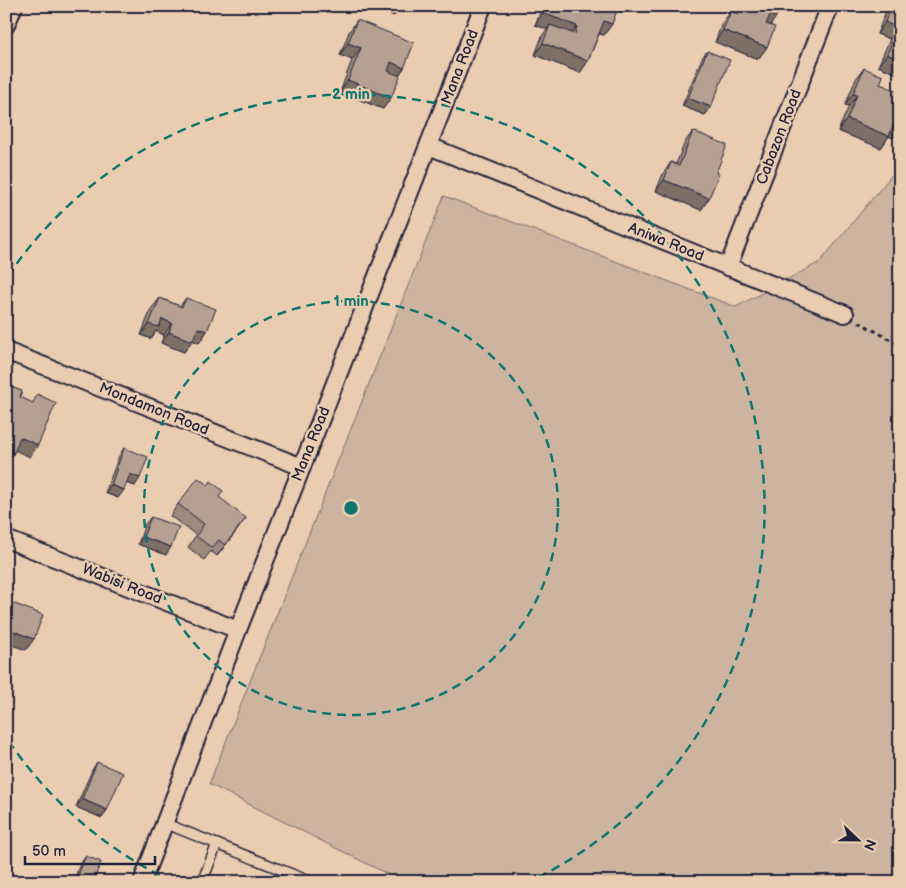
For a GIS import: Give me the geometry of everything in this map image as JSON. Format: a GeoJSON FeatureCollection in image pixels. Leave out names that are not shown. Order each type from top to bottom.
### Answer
{"type":"FeatureCollection","features":[{"type":"Feature","properties":{"kind":"street"},"geometry":{"type":"LineString","coordinates":[[6,25],[14,6]]}},
{"type":"Feature","properties":{"kind":"street","name":"Mana Road"},"geometry":{"type":"LineString","coordinates":[[142,882],[238,630],[483,6]]}},
{"type":"Feature","properties":{"kind":"street","name":"Cabazon Road"},"geometry":{"type":"LineString","coordinates":[[728,267],[830,6]]}},
{"type":"Feature","properties":{"kind":"street","name":"Aniwa Road"},"geometry":{"type":"LineString","coordinates":[[429,146],[845,314]]}},
{"type":"Feature","properties":{"kind":"street","name":"Mondamon Road"},"geometry":{"type":"LineString","coordinates":[[6,351],[302,467]]}},
{"type":"Feature","properties":{"kind":"street","name":"Wabisi Road"},"geometry":{"type":"LineString","coordinates":[[6,539],[238,630]]}},
{"type":"Feature","properties":{"kind":"lane"},"geometry":{"type":"LineString","coordinates":[[164,823],[312,882]]}},
{"type":"Feature","properties":{"kind":"lane"},"geometry":{"type":"LineString","coordinates":[[202,882],[217,844]]}},
{"type":"Feature","properties":{"kind":"path"},"geometry":{"type":"LineString","coordinates":[[845,314],[900,345]]}},
{"type":"Feature","properties":{"kind":"shaded area"},"geometry":{"type":"Polygon","coordinates":[[[900,165],[900,882],[403,882],[209,784],[444,196],[736,307],[820,262],[900,165]]]}},
{"type":"Feature","properties":{"kind":"building"},"geometry":{"type":"Polygon","coordinates":[[[546,6],[618,7],[612,24],[604,21],[588,61],[543,43],[550,25],[575,34],[577,26],[543,13],[546,6]]]}},
{"type":"Feature","properties":{"kind":"building"},"geometry":{"type":"Polygon","coordinates":[[[741,6],[780,6],[776,17],[770,15],[766,24],[775,27],[767,47],[723,30],[731,11],[738,14],[741,6]]]}},
{"type":"Feature","properties":{"kind":"building"},"geometry":{"type":"Polygon","coordinates":[[[891,6],[900,6],[900,60],[887,54],[898,28],[885,22],[891,6]]]}},
{"type":"Feature","properties":{"kind":"building"},"geometry":{"type":"Polygon","coordinates":[[[357,20],[414,43],[404,68],[391,62],[388,71],[400,76],[391,98],[348,80],[361,48],[348,43],[357,20]]]}},
{"type":"Feature","properties":{"kind":"building"},"geometry":{"type":"Polygon","coordinates":[[[707,51],[730,60],[711,107],[688,98],[707,51]]]}},
{"type":"Feature","properties":{"kind":"building"},"geometry":{"type":"Polygon","coordinates":[[[864,68],[883,76],[880,84],[900,92],[900,109],[898,112],[900,112],[900,126],[894,123],[889,136],[847,119],[857,95],[853,94],[864,68]]]}},
{"type":"Feature","properties":{"kind":"building"},"geometry":{"type":"Polygon","coordinates":[[[693,131],[727,145],[716,173],[719,174],[709,198],[664,180],[671,162],[679,166],[693,131]]]}},
{"type":"Feature","properties":{"kind":"building"},"geometry":{"type":"Polygon","coordinates":[[[160,298],[182,307],[186,298],[216,309],[207,331],[198,328],[192,341],[169,332],[172,323],[162,319],[159,327],[149,324],[160,298]]]}},
{"type":"Feature","properties":{"kind":"building"},"geometry":{"type":"Polygon","coordinates":[[[9,386],[22,391],[20,397],[33,403],[37,394],[56,403],[38,445],[20,437],[14,453],[6,450],[6,392],[9,386]]]}},
{"type":"Feature","properties":{"kind":"building"},"geometry":{"type":"Polygon","coordinates":[[[124,448],[148,457],[140,478],[130,474],[124,490],[111,485],[124,448]]]}},
{"type":"Feature","properties":{"kind":"building"},"geometry":{"type":"Polygon","coordinates":[[[198,478],[208,485],[211,481],[223,491],[219,497],[246,518],[225,545],[219,540],[212,548],[196,536],[204,524],[178,504],[198,478]]]}},
{"type":"Feature","properties":{"kind":"building"},"geometry":{"type":"Polygon","coordinates":[[[151,517],[179,527],[171,547],[143,537],[151,517]]]}},
{"type":"Feature","properties":{"kind":"building"},"geometry":{"type":"Polygon","coordinates":[[[6,591],[13,594],[10,602],[43,615],[34,639],[6,628],[6,591]]]}},
{"type":"Feature","properties":{"kind":"building"},"geometry":{"type":"Polygon","coordinates":[[[97,762],[123,773],[107,810],[82,799],[97,762]]]}},
{"type":"Feature","properties":{"kind":"building"},"geometry":{"type":"Polygon","coordinates":[[[86,856],[101,862],[93,882],[75,882],[86,856]]]}}]}
